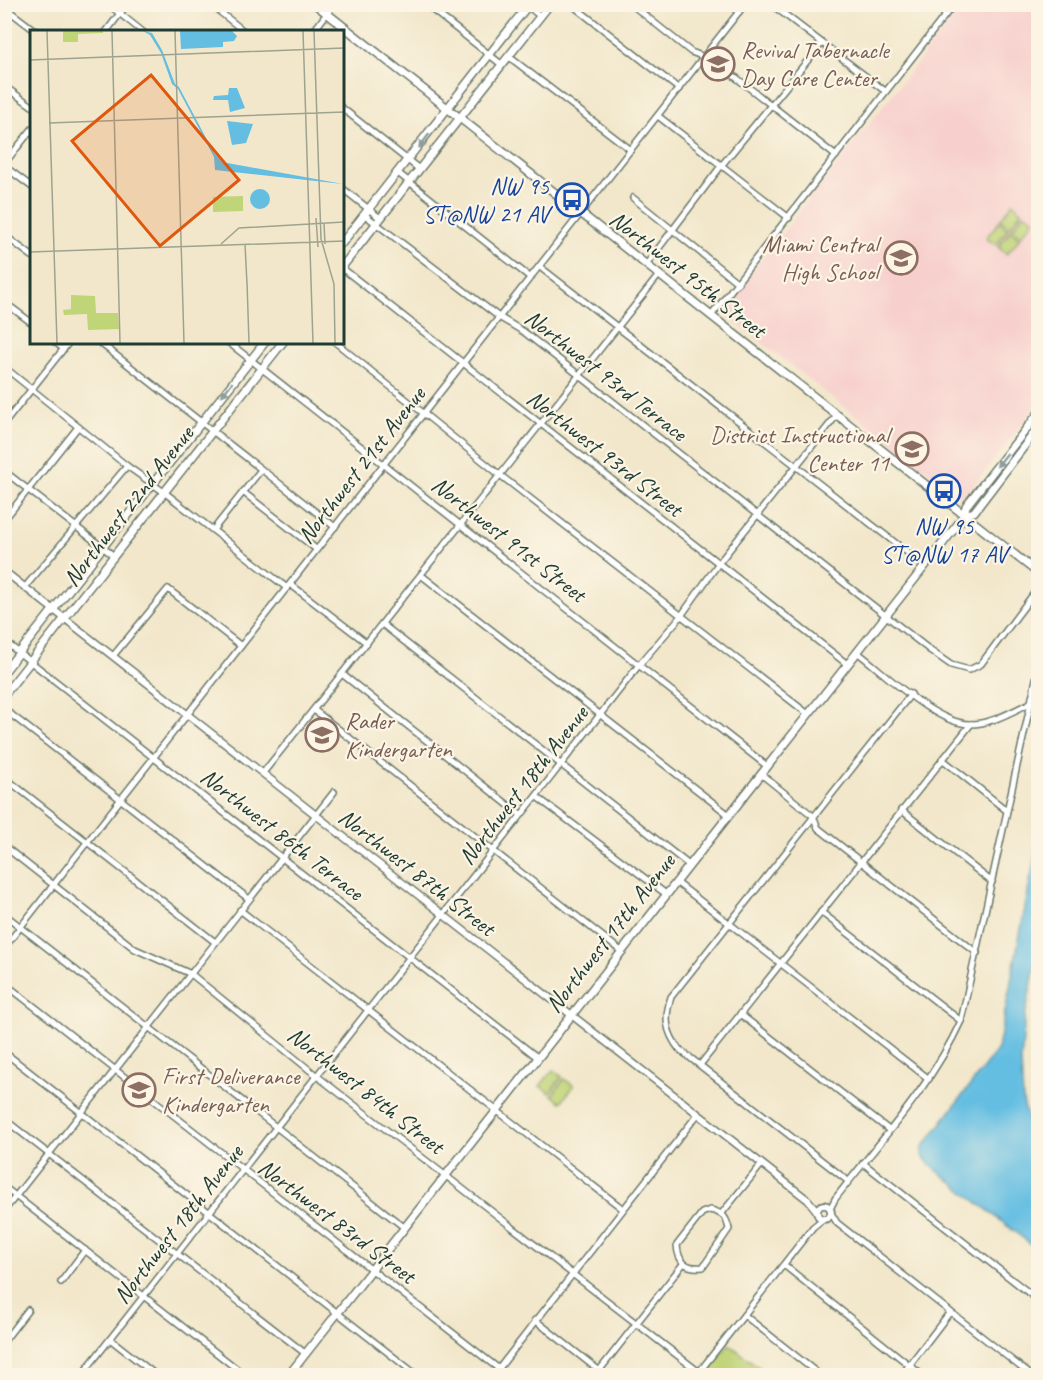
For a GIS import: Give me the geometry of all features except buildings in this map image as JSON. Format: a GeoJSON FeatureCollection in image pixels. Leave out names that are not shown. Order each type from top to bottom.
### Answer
{"type":"FeatureCollection","features":[{"type":"Feature","properties":{"kind":"main road","name":"Northwest 95th Street"},"geometry":{"type":"LineString","coordinates":[[315,4],[1038,573]]}},
{"type":"Feature","properties":{"kind":"main road"},"geometry":{"type":"LineString","coordinates":[[344,264],[550,4]]}},
{"type":"Feature","properties":{"kind":"main road"},"geometry":{"type":"LineString","coordinates":[[344,241],[527,5]]}},
{"type":"Feature","properties":{"kind":"main road","name":"Northwest 22nd Avenue"},"geometry":{"type":"LineString","coordinates":[[4,672],[263,344]]}},
{"type":"Feature","properties":{"kind":"main road","name":"Northwest 22nd Avenue"},"geometry":{"type":"LineString","coordinates":[[4,695],[281,344]]}},
{"type":"Feature","properties":{"kind":"main road","name":"Northwest 17th Avenue"},"geometry":{"type":"LineString","coordinates":[[288,1376],[964,516],[966,506],[1038,414]]}},
{"type":"Feature","properties":{"kind":"main road"},"geometry":{"type":"LineString","coordinates":[[1027,429],[1038,429]]}},
{"type":"Feature","properties":{"kind":"main road","name":"Northwest 17th Avenue"},"geometry":{"type":"LineString","coordinates":[[964,516],[974,512],[1038,429]]}},
{"type":"Feature","properties":{"kind":"street"},"geometry":{"type":"LineString","coordinates":[[108,4],[140,30]]}},
{"type":"Feature","properties":{"kind":"street"},"geometry":{"type":"LineString","coordinates":[[107,30],[127,4]]}},
{"type":"Feature","properties":{"kind":"street"},"geometry":{"type":"LineString","coordinates":[[210,4],[242,30]]}},
{"type":"Feature","properties":{"kind":"street"},"geometry":{"type":"LineString","coordinates":[[315,30],[334,4]]}},
{"type":"Feature","properties":{"kind":"street"},"geometry":{"type":"LineString","coordinates":[[425,4],[501,64]]}},
{"type":"Feature","properties":{"kind":"street"},"geometry":{"type":"LineString","coordinates":[[571,4],[679,89]]}},
{"type":"Feature","properties":{"kind":"street"},"geometry":{"type":"LineString","coordinates":[[631,4],[691,52],[715,61],[836,156]]}},
{"type":"Feature","properties":{"kind":"street"},"geometry":{"type":"LineString","coordinates":[[729,4],[739,12]]}},
{"type":"Feature","properties":{"kind":"street","name":"Northwest 21st Avenue"},"geometry":{"type":"LineString","coordinates":[[4,948],[746,4]]}},
{"type":"Feature","properties":{"kind":"street"},"geometry":{"type":"LineString","coordinates":[[771,4],[885,91]]}},
{"type":"Feature","properties":{"kind":"street"},"geometry":{"type":"LineString","coordinates":[[711,316],[954,4]]}},
{"type":"Feature","properties":{"kind":"street"},"geometry":{"type":"LineString","coordinates":[[527,5],[540,16]]}},
{"type":"Feature","properties":{"kind":"street"},"geometry":{"type":"LineString","coordinates":[[4,7],[34,30]]}},
{"type":"Feature","properties":{"kind":"street"},"geometry":{"type":"LineString","coordinates":[[646,265],[721,166],[822,43]]}},
{"type":"Feature","properties":{"kind":"street"},"geometry":{"type":"LineString","coordinates":[[508,56],[631,150]]}},
{"type":"Feature","properties":{"kind":"street"},"geometry":{"type":"LineString","coordinates":[[4,86],[30,105]]}},
{"type":"Feature","properties":{"kind":"street"},"geometry":{"type":"LineString","coordinates":[[344,110],[419,169]]}},
{"type":"Feature","properties":{"kind":"street"},"geometry":{"type":"LineString","coordinates":[[658,116],[789,218]]}},
{"type":"Feature","properties":{"kind":"street"},"geometry":{"type":"LineString","coordinates":[[30,132],[4,165],[30,186]]}},
{"type":"Feature","properties":{"kind":"street"},"geometry":{"type":"LineString","coordinates":[[398,173],[531,278]]}},
{"type":"Feature","properties":{"kind":"street","name":"Northwest 93rd Terrace"},"geometry":{"type":"LineString","coordinates":[[344,190],[368,212],[499,317],[524,332],[937,656],[969,670],[976,668],[987,658],[1038,592]]}},
{"type":"Feature","properties":{"kind":"street"},"geometry":{"type":"LineString","coordinates":[[633,198],[738,283]]}},
{"type":"Feature","properties":{"kind":"street"},"geometry":{"type":"LineString","coordinates":[[4,235],[30,254]]}},
{"type":"Feature","properties":{"kind":"street"},"geometry":{"type":"LineString","coordinates":[[540,267],[925,566]]}},
{"type":"Feature","properties":{"kind":"street","name":"Northwest 93rd Street"},"geometry":{"type":"LineString","coordinates":[[344,269],[847,664]]}},
{"type":"Feature","properties":{"kind":"street"},"geometry":{"type":"LineString","coordinates":[[263,773],[659,275]]}},
{"type":"Feature","properties":{"kind":"street"},"geometry":{"type":"LineString","coordinates":[[4,302],[30,322]]}},
{"type":"Feature","properties":{"kind":"street"},"geometry":{"type":"LineString","coordinates":[[58,344],[64,349]]}},
{"type":"Feature","properties":{"kind":"street"},"geometry":{"type":"LineString","coordinates":[[4,424],[68,344]]}},
{"type":"Feature","properties":{"kind":"street"},"geometry":{"type":"LineString","coordinates":[[102,344],[260,471],[335,527]]}},
{"type":"Feature","properties":{"kind":"street","name":"Northwest 91st Street"},"geometry":{"type":"LineString","coordinates":[[231,344],[767,766]]}},
{"type":"Feature","properties":{"kind":"street"},"geometry":{"type":"LineString","coordinates":[[338,344],[500,475],[808,714]]}},
{"type":"Feature","properties":{"kind":"street"},"geometry":{"type":"LineString","coordinates":[[4,367],[151,485],[164,492],[367,643]]}},
{"type":"Feature","properties":{"kind":"street","name":"Northwest 18th Avenue"},"geometry":{"type":"LineString","coordinates":[[81,1376],[837,415]]}},
{"type":"Feature","properties":{"kind":"street"},"geometry":{"type":"LineString","coordinates":[[4,520],[78,427]]}},
{"type":"Feature","properties":{"kind":"street"},"geometry":{"type":"LineString","coordinates":[[25,587],[127,466]]}},
{"type":"Feature","properties":{"kind":"street"},"geometry":{"type":"LineString","coordinates":[[4,471],[114,556]]}},
{"type":"Feature","properties":{"kind":"street"},"geometry":{"type":"LineString","coordinates":[[213,530],[260,471]]}},
{"type":"Feature","properties":{"kind":"street"},"geometry":{"type":"LineString","coordinates":[[243,492],[316,549]]}},
{"type":"Feature","properties":{"kind":"street","name":"Northwest 87th Street"},"geometry":{"type":"LineString","coordinates":[[4,571],[824,1212]]}},
{"type":"Feature","properties":{"kind":"street"},"geometry":{"type":"LineString","coordinates":[[421,575],[729,815]]}},
{"type":"Feature","properties":{"kind":"street"},"geometry":{"type":"LineString","coordinates":[[113,656],[168,589],[241,646]]}},
{"type":"Feature","properties":{"kind":"street"},"geometry":{"type":"LineString","coordinates":[[382,624],[689,865]]}},
{"type":"Feature","properties":{"kind":"street","name":"Northwest 86th Terrace"},"geometry":{"type":"LineString","coordinates":[[4,641],[537,1057]]}},
{"type":"Feature","properties":{"kind":"street"},"geometry":{"type":"LineString","coordinates":[[857,652],[911,694],[951,721],[971,724],[1000,718],[1032,702]]}},
{"type":"Feature","properties":{"kind":"street"},"geometry":{"type":"LineString","coordinates":[[698,1374],[929,1079],[951,1044],[961,1021],[977,953],[1038,670]]}},
{"type":"Feature","properties":{"kind":"street"},"geometry":{"type":"LineString","coordinates":[[342,674],[521,815]]}},
{"type":"Feature","properties":{"kind":"street"},"geometry":{"type":"LineString","coordinates":[[848,1181],[680,1049],[666,1026],[666,1010],[671,997],[728,923],[911,694]]}},
{"type":"Feature","properties":{"kind":"street"},"geometry":{"type":"LineString","coordinates":[[4,710],[249,899]]}},
{"type":"Feature","properties":{"kind":"street"},"geometry":{"type":"LineString","coordinates":[[314,710],[621,951]]}},
{"type":"Feature","properties":{"kind":"street"},"geometry":{"type":"LineString","coordinates":[[700,1065],[971,724]]}},
{"type":"Feature","properties":{"kind":"street"},"geometry":{"type":"LineString","coordinates":[[942,759],[1006,810]]}},
{"type":"Feature","properties":{"kind":"street"},"geometry":{"type":"LineString","coordinates":[[761,774],[813,816],[818,828],[977,953]]}},
{"type":"Feature","properties":{"kind":"street"},"geometry":{"type":"LineString","coordinates":[[4,777],[215,942]]}},
{"type":"Feature","properties":{"kind":"street"},"geometry":{"type":"LineString","coordinates":[[4,1211],[334,792]]}},
{"type":"Feature","properties":{"kind":"street"},"geometry":{"type":"LineString","coordinates":[[537,797],[666,894]]}},
{"type":"Feature","properties":{"kind":"street"},"geometry":{"type":"LineString","coordinates":[[901,810],[992,882]]}},
{"type":"Feature","properties":{"kind":"street","name":"Northwest 84th Street"},"geometry":{"type":"LineString","coordinates":[[4,846],[135,949],[191,974],[317,1076],[636,1323],[698,1374]]}},
{"type":"Feature","properties":{"kind":"street"},"geometry":{"type":"LineString","coordinates":[[676,882],[929,1079]]}},
{"type":"Feature","properties":{"kind":"street"},"geometry":{"type":"LineString","coordinates":[[240,910],[623,1209]]}},
{"type":"Feature","properties":{"kind":"street"},"geometry":{"type":"LineString","coordinates":[[821,912],[961,1021]]}},
{"type":"Feature","properties":{"kind":"street"},"geometry":{"type":"LineString","coordinates":[[4,914],[278,1126],[405,1228]]}},
{"type":"Feature","properties":{"kind":"street","name":"Northwest 83rd Street"},"geometry":{"type":"LineString","coordinates":[[4,983],[242,1171],[508,1376]]}},
{"type":"Feature","properties":{"kind":"street"},"geometry":{"type":"LineString","coordinates":[[740,1014],[889,1130]]}},
{"type":"Feature","properties":{"kind":"street"},"geometry":{"type":"LineString","coordinates":[[4,1052],[418,1376]]}},
{"type":"Feature","properties":{"kind":"street"},"geometry":{"type":"LineString","coordinates":[[493,1376],[698,1114]]}},
{"type":"Feature","properties":{"kind":"street"},"geometry":{"type":"LineString","coordinates":[[4,1119],[306,1354]]}},
{"type":"Feature","properties":{"kind":"street"},"geometry":{"type":"LineString","coordinates":[[863,1163],[1038,1300]]}},
{"type":"Feature","properties":{"kind":"street"},"geometry":{"type":"LineString","coordinates":[[722,1213],[762,1164]]}},
{"type":"Feature","properties":{"kind":"street"},"geometry":{"type":"LineString","coordinates":[[4,1187],[246,1376]]}},
{"type":"Feature","properties":{"kind":"street"},"geometry":{"type":"LineString","coordinates":[[710,1210],[722,1213],[727,1219],[729,1229],[703,1267],[692,1268],[683,1264],[678,1256],[677,1245],[702,1213],[710,1210]]}},
{"type":"Feature","properties":{"kind":"street"},"geometry":{"type":"LineString","coordinates":[[824,1212],[1032,1376]]}},
{"type":"Feature","properties":{"kind":"street"},"geometry":{"type":"LineString","coordinates":[[61,1282],[85,1250]]}},
{"type":"Feature","properties":{"kind":"street"},"geometry":{"type":"LineString","coordinates":[[597,1373],[683,1264]]}},
{"type":"Feature","properties":{"kind":"street"},"geometry":{"type":"LineString","coordinates":[[784,1265],[923,1376]]}},
{"type":"Feature","properties":{"kind":"street"},"geometry":{"type":"LineString","coordinates":[[4,1341],[28,1310]]}},
{"type":"Feature","properties":{"kind":"street"},"geometry":{"type":"LineString","coordinates":[[901,1376],[950,1312]]}},
{"type":"Feature","properties":{"kind":"street"},"geometry":{"type":"LineString","coordinates":[[744,1315],[821,1376]]}},
{"type":"Feature","properties":{"kind":"street"},"geometry":{"type":"LineString","coordinates":[[536,1320],[597,1373],[606,1376]]}},
{"type":"Feature","properties":{"kind":"street"},"geometry":{"type":"LineString","coordinates":[[110,1338],[157,1376]]}},
{"type":"Feature","properties":{"kind":"shaded area","name":"Miami Central High School"},"geometry":{"type":"Polygon","coordinates":[[[963,5],[1038,5],[1038,405],[963,499],[721,311],[963,5]]]}},
{"type":"Feature","properties":{"kind":"green space"},"geometry":{"type":"Polygon","coordinates":[[[1013,203],[1022,211],[1010,227],[1000,220],[1013,203]]]}},
{"type":"Feature","properties":{"kind":"green space"},"geometry":{"type":"Polygon","coordinates":[[[1024,213],[1034,220],[1021,236],[1012,229],[1024,213]]]}},
{"type":"Feature","properties":{"kind":"green space"},"geometry":{"type":"Polygon","coordinates":[[[999,222],[1008,229],[996,245],[986,238],[999,222]]]}},
{"type":"Feature","properties":{"kind":"green space"},"geometry":{"type":"Polygon","coordinates":[[[1010,231],[1020,238],[1007,254],[998,247],[1010,231]]]}},
{"type":"Feature","properties":{"kind":"green space"},"geometry":{"type":"Polygon","coordinates":[[[553,1070],[562,1077],[550,1093],[540,1086],[553,1070]]]}},
{"type":"Feature","properties":{"kind":"green space"},"geometry":{"type":"Polygon","coordinates":[[[564,1079],[574,1086],[561,1102],[552,1095],[564,1079]]]}},
{"type":"Feature","properties":{"kind":"green space"},"geometry":{"type":"Polygon","coordinates":[[[729,1344],[769,1375],[705,1375],[729,1344]]]}},
{"type":"Feature","properties":{"kind":"water"},"geometry":{"type":"Polygon","coordinates":[[[1038,840],[1038,952],[1025,1016],[1021,1061],[1023,1101],[1038,1165],[1038,1250],[930,1165],[922,1155],[923,1147],[998,1049],[1038,840]]]}},
{"type":"Feature","properties":{"kind":"place","name":"Revival Tabernacle Day Care Center"},"geometry":{"type":"Point","coordinates":[718,64]}},
{"type":"Feature","properties":{"kind":"place","name":"NW 95 ST@NW 21 AV"},"geometry":{"type":"Point","coordinates":[572,200]}},
{"type":"Feature","properties":{"kind":"place","name":"Miami Central High School"},"geometry":{"type":"Point","coordinates":[901,258]}},
{"type":"Feature","properties":{"kind":"place","name":"District Instructional Center 11"},"geometry":{"type":"Point","coordinates":[912,449]}},
{"type":"Feature","properties":{"kind":"place","name":"NW 95 ST@NW 17 AV"},"geometry":{"type":"Point","coordinates":[944,491]}},
{"type":"Feature","properties":{"kind":"place","name":"Rader Kindergarten"},"geometry":{"type":"Point","coordinates":[322,735]}},
{"type":"Feature","properties":{"kind":"place","name":"First Deliverance Kindergarten"},"geometry":{"type":"Point","coordinates":[139,1090]}}]}
